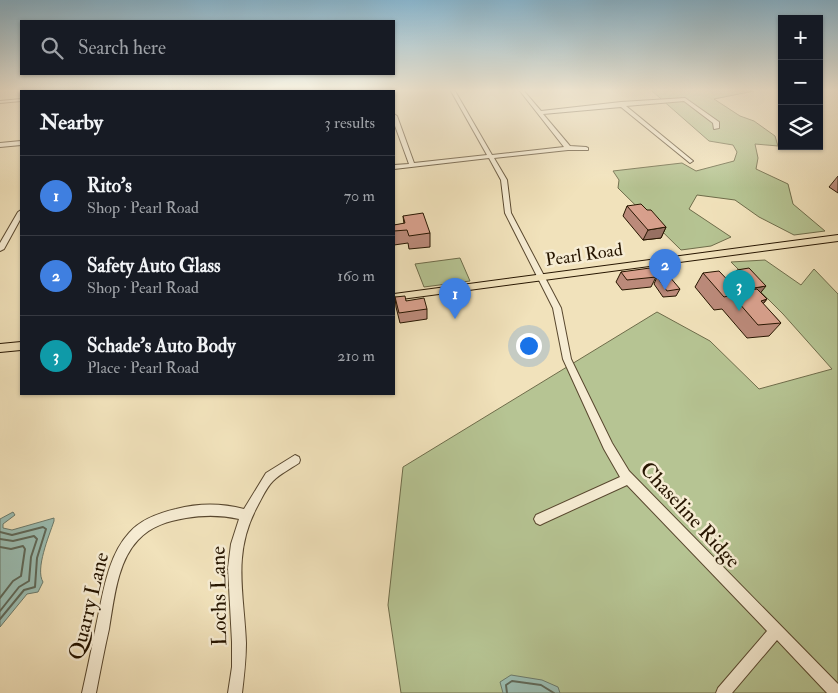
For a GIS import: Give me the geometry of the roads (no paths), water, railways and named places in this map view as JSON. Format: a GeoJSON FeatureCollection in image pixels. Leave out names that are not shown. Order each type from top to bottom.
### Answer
{"type":"FeatureCollection","features":[{"type":"Feature","properties":{"kind":"main road","name":"Pearl Road"},"geometry":{"type":"LineString","coordinates":[[395,297],[838,238]]}},
{"type":"Feature","properties":{"kind":"main road"},"geometry":{"type":"LineString","coordinates":[[0,348],[20,346]]}},
{"type":"Feature","properties":{"kind":"street"},"geometry":{"type":"LineString","coordinates":[[397,123],[412,165]]}},
{"type":"Feature","properties":{"kind":"street","name":"Chaseline Ridge"},"geometry":{"type":"LineString","coordinates":[[471,123],[506,187],[508,213],[557,308],[567,359],[608,446],[628,479],[837,693]]}},
{"type":"Feature","properties":{"kind":"street"},"geometry":{"type":"LineString","coordinates":[[548,123],[568,148]]}},
{"type":"Feature","properties":{"kind":"street"},"geometry":{"type":"LineString","coordinates":[[642,123],[670,143],[690,161]]}},
{"type":"Feature","properties":{"kind":"street"},"geometry":{"type":"LineString","coordinates":[[716,123],[716,128]]}},
{"type":"Feature","properties":{"kind":"street"},"geometry":{"type":"LineString","coordinates":[[0,145],[20,143]]}},
{"type":"Feature","properties":{"kind":"street"},"geometry":{"type":"LineString","coordinates":[[395,167],[568,148],[586,149]]}},
{"type":"Feature","properties":{"kind":"street"},"geometry":{"type":"LineString","coordinates":[[0,249],[20,214]]}},
{"type":"Feature","properties":{"kind":"street","name":"Lochs Lane"},"geometry":{"type":"LineString","coordinates":[[235,693],[240,660],[234,558],[236,542],[245,514],[269,478],[295,460]]}},
{"type":"Feature","properties":{"kind":"street"},"geometry":{"type":"LineString","coordinates":[[540,519],[628,479]]}},
{"type":"Feature","properties":{"kind":"street","name":"Quarry Lane"},"geometry":{"type":"LineString","coordinates":[[89,693],[115,567],[120,554],[137,533],[158,518],[208,508],[222,508],[245,514]]}},
{"type":"Feature","properties":{"kind":"street"},"geometry":{"type":"LineString","coordinates":[[723,693],[776,631]]}},
{"type":"Feature","properties":{"kind":"water"},"geometry":{"type":"Polygon","coordinates":[[[13,512],[15,515],[3,524],[3,528],[12,530],[54,518],[54,521],[46,543],[41,569],[43,582],[38,592],[27,594],[0,627],[0,519],[13,512]]]}},
{"type":"Feature","properties":{"kind":"water"},"geometry":{"type":"Polygon","coordinates":[[[511,675],[542,680],[558,687],[560,693],[503,693],[500,682],[511,675]]]}},
{"type":"Feature","properties":{"kind":"place","name":"Safety Auto Glass"},"geometry":{"type":"Point","coordinates":[665,290]}},
{"type":"Feature","properties":{"kind":"place","name":"Schade's Auto Body"},"geometry":{"type":"Point","coordinates":[739,311]}},
{"type":"Feature","properties":{"kind":"place","name":"Rito's"},"geometry":{"type":"Point","coordinates":[455,319]}}]}
